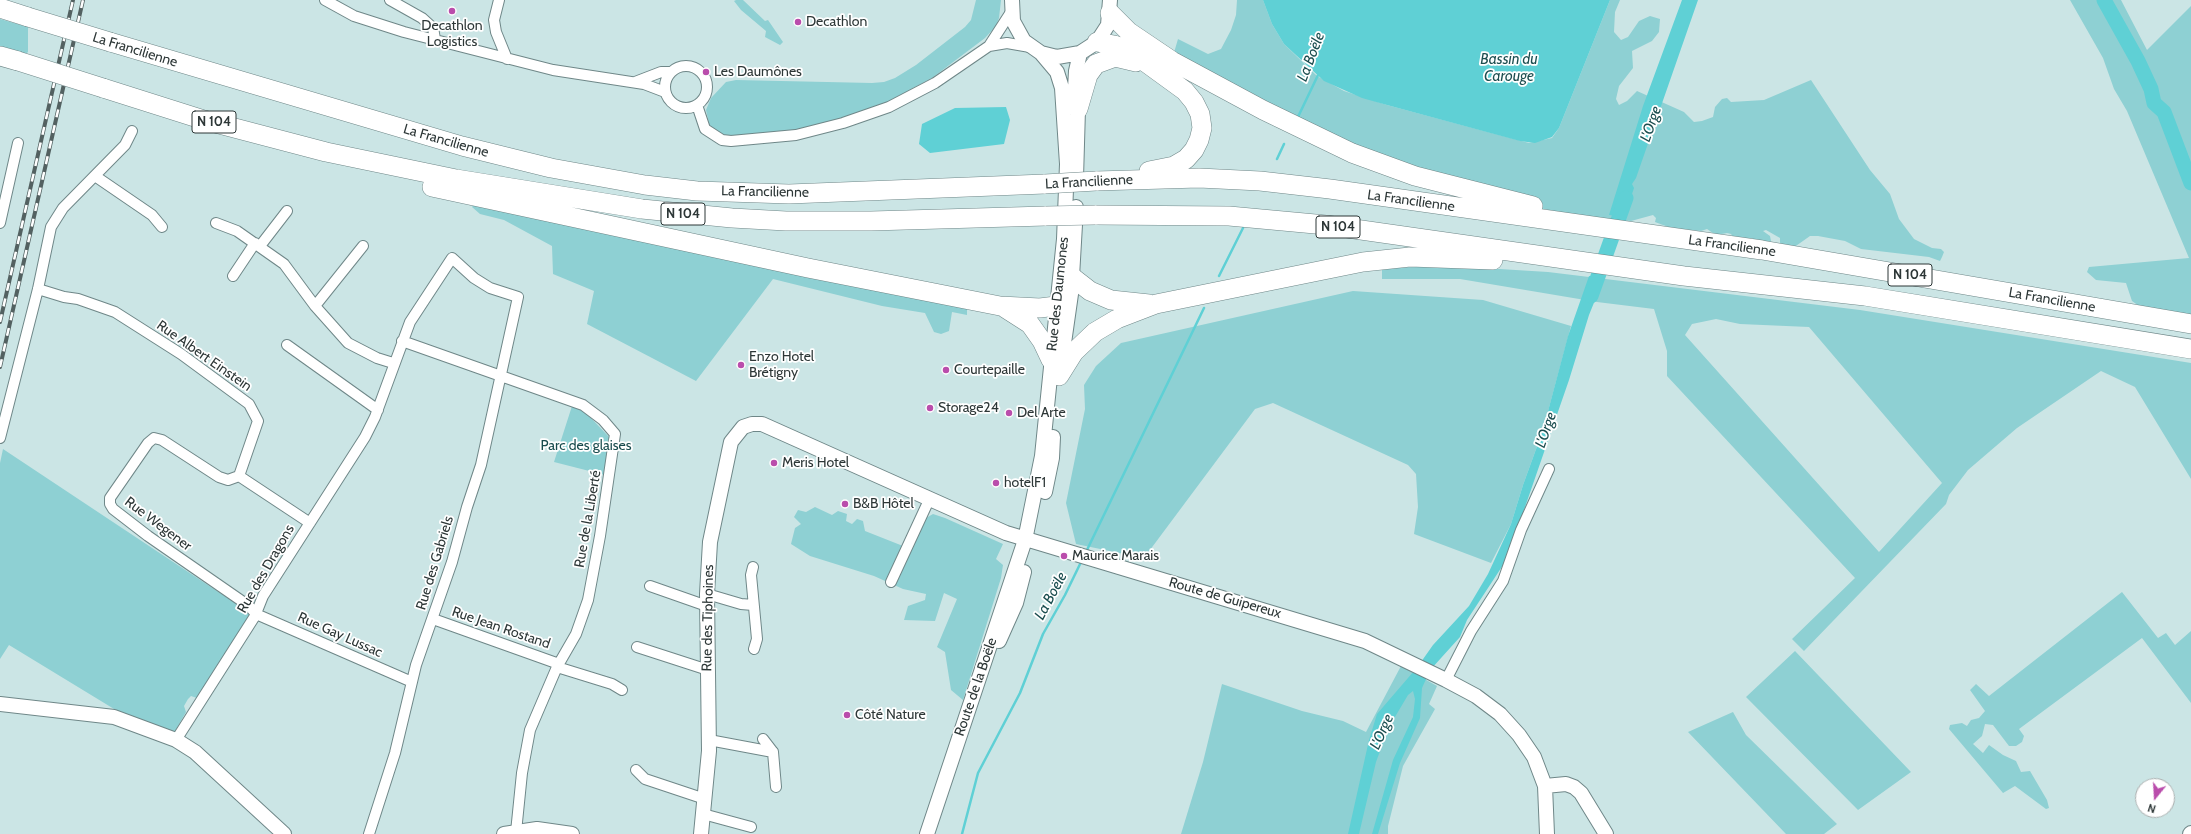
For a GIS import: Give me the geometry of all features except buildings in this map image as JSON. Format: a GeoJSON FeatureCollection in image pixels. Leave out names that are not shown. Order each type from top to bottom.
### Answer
{"type":"FeatureCollection","features":[{"type":"Feature","properties":{"kind":"highway"},"geometry":{"type":"LineString","coordinates":[[1110,6],[1129,32],[1172,62],[1263,110],[1352,153],[1422,178],[1490,196],[1583,217],[1596,226]]}},
{"type":"Feature","properties":{"kind":"highway","name":"La Francilienne"},"geometry":{"type":"LineString","coordinates":[[0,8],[462,146],[551,168],[645,185],[697,190],[789,194],[1045,184],[1105,180],[1199,178],[1260,181],[1596,226],[1891,271],[2191,324]]}},
{"type":"Feature","properties":{"kind":"highway"},"geometry":{"type":"LineString","coordinates":[[1097,42],[1114,45],[1130,52],[1185,91],[1194,102],[1200,114],[1202,128],[1199,140],[1186,159],[1174,166],[1160,170],[1126,174],[1105,180]]}},
{"type":"Feature","properties":{"kind":"highway"},"geometry":{"type":"LineString","coordinates":[[1078,109],[1086,79],[1096,64],[1115,57],[1145,64]]}},
{"type":"Feature","properties":{"kind":"highway","name":"La Francilienne"},"geometry":{"type":"LineString","coordinates":[[9,59],[204,120],[326,152],[537,193],[687,214],[770,220],[832,221],[1095,215],[1192,215],[1262,218],[1611,269],[1865,296],[2191,349]]}},
{"type":"Feature","properties":{"kind":"highway"},"geometry":{"type":"LineString","coordinates":[[326,152],[337,162],[426,186],[808,268],[1000,306],[1040,308],[1056,306]]}},
{"type":"Feature","properties":{"kind":"highway"},"geometry":{"type":"LineString","coordinates":[[1000,306],[1030,324],[1042,340],[1055,368],[1095,332],[1117,319],[1156,304],[1320,270],[1410,257],[1577,264]]}},
{"type":"Feature","properties":{"kind":"highway"},"geometry":{"type":"LineString","coordinates":[[1068,278],[1090,291],[1111,300],[1156,304]]}},
{"type":"Feature","properties":{"kind":"street"},"geometry":{"type":"LineString","coordinates":[[325,0],[354,16],[404,32],[553,70],[616,81],[635,82],[666,92]]}},
{"type":"Feature","properties":{"kind":"street"},"geometry":{"type":"LineString","coordinates":[[390,0],[422,18],[433,28],[435,39]]}},
{"type":"Feature","properties":{"kind":"street"},"geometry":{"type":"LineString","coordinates":[[499,0],[494,20],[496,32],[507,59]]}},
{"type":"Feature","properties":{"kind":"street"},"geometry":{"type":"LineString","coordinates":[[989,46],[1012,6]]}},
{"type":"Feature","properties":{"kind":"street","name":"Rue des Daumones"},"geometry":{"type":"LineString","coordinates":[[1012,6],[1016,28],[1057,72],[1062,88],[1065,118],[1068,278],[1056,306],[1055,368]]}},
{"type":"Feature","properties":{"kind":"street"},"geometry":{"type":"LineString","coordinates":[[697,105],[705,129],[722,140],[740,141],[796,135],[843,123],[889,107],[935,83],[989,46],[1006,43],[1057,57],[1080,53],[1097,42],[1105,30],[1110,6]]}},
{"type":"Feature","properties":{"kind":"street","name":"Rue des Daumones"},"geometry":{"type":"LineString","coordinates":[[1029,541],[1068,278],[1078,109],[1075,89],[1076,71],[1080,53]]}},
{"type":"Feature","properties":{"kind":"street"},"geometry":{"type":"LineString","coordinates":[[635,82],[661,72],[671,72],[685,66],[693,67],[704,75],[707,82],[707,92],[704,99],[697,105],[688,108],[678,106],[668,98],[666,92],[667,78],[671,72]]}},
{"type":"Feature","properties":{"kind":"street"},"geometry":{"type":"LineString","coordinates":[[0,438],[38,289],[53,223],[63,208],[125,145],[132,131]]}},
{"type":"Feature","properties":{"kind":"street"},"geometry":{"type":"LineString","coordinates":[[0,223],[18,143]]}},
{"type":"Feature","properties":{"kind":"street"},"geometry":{"type":"LineString","coordinates":[[95,176],[152,215],[162,227]]}},
{"type":"Feature","properties":{"kind":"street"},"geometry":{"type":"LineString","coordinates":[[233,276],[257,244],[287,211]]}},
{"type":"Feature","properties":{"kind":"street"},"geometry":{"type":"LineString","coordinates":[[216,222],[237,231],[284,264],[315,306],[348,343],[377,358],[393,364]]}},
{"type":"Feature","properties":{"kind":"street"},"geometry":{"type":"LineString","coordinates":[[315,306],[363,246]]}},
{"type":"Feature","properties":{"kind":"street","name":"Rue des Dragons"},"geometry":{"type":"LineString","coordinates":[[176,740],[256,614],[263,596],[343,474],[365,437],[378,410],[393,364],[410,322],[452,258],[474,278],[490,288],[518,297]]}},
{"type":"Feature","properties":{"kind":"street"},"geometry":{"type":"LineString","coordinates":[[1056,306],[1068,278]]}},
{"type":"Feature","properties":{"kind":"street","name":"Rue Albert Einstein"},"geometry":{"type":"LineString","coordinates":[[38,289],[64,297],[78,299],[115,312],[181,354],[249,404],[258,421],[239,476]]}},
{"type":"Feature","properties":{"kind":"street","name":"Rue des Gabriels"},"geometry":{"type":"LineString","coordinates":[[369,834],[395,753],[412,682],[452,562],[467,507],[481,465],[518,297]]}},
{"type":"Feature","properties":{"kind":"street","name":"Rue de la Liberté"},"geometry":{"type":"LineString","coordinates":[[402,341],[500,377],[583,405],[603,420],[615,434],[601,528],[588,600],[576,634],[558,666],[530,730],[510,833]]}},
{"type":"Feature","properties":{"kind":"street"},"geometry":{"type":"LineString","coordinates":[[287,345],[378,410]]}},
{"type":"Feature","properties":{"kind":"street","name":"Rue des Tiphoines"},"geometry":{"type":"LineString","coordinates":[[701,834],[709,740],[707,600],[711,536],[728,450],[731,442],[744,427],[752,424],[762,424]]}},
{"type":"Feature","properties":{"kind":"street","name":"Route de Guipereux"},"geometry":{"type":"LineString","coordinates":[[762,424],[929,500],[1029,541],[1365,641],[1446,680],[1476,696],[1500,714],[1519,735],[1534,757],[1545,786],[1547,834]]}},
{"type":"Feature","properties":{"kind":"street","name":"Rue Wegener"},"geometry":{"type":"LineString","coordinates":[[239,476],[228,480],[219,477],[162,440],[154,438],[148,443],[110,498],[111,506],[148,536],[249,606],[256,614]]}},
{"type":"Feature","properties":{"kind":"street"},"geometry":{"type":"LineString","coordinates":[[1446,680],[1471,631],[1503,581],[1521,530],[1549,469]]}},
{"type":"Feature","properties":{"kind":"street"},"geometry":{"type":"LineString","coordinates":[[239,476],[310,523]]}},
{"type":"Feature","properties":{"kind":"street"},"geometry":{"type":"LineString","coordinates":[[891,582],[929,500]]}},
{"type":"Feature","properties":{"kind":"street","name":"Route de la Boële"},"geometry":{"type":"LineString","coordinates":[[927,834],[1029,541]]}},
{"type":"Feature","properties":{"kind":"street","name":"Route de la Boële"},"geometry":{"type":"LineString","coordinates":[[934,834],[1001,637],[1016,603],[1029,541]]}},
{"type":"Feature","properties":{"kind":"street"},"geometry":{"type":"LineString","coordinates":[[753,567],[751,575],[757,639],[754,649]]}},
{"type":"Feature","properties":{"kind":"street"},"geometry":{"type":"LineString","coordinates":[[650,586],[707,600],[753,605]]}},
{"type":"Feature","properties":{"kind":"street","name":"Rue Gay Lussac"},"geometry":{"type":"LineString","coordinates":[[256,614],[412,682]]}},
{"type":"Feature","properties":{"kind":"street","name":"Rue Jean Rostand"},"geometry":{"type":"LineString","coordinates":[[433,619],[558,666],[612,684],[622,690]]}},
{"type":"Feature","properties":{"kind":"street"},"geometry":{"type":"LineString","coordinates":[[638,647],[708,670]]}},
{"type":"Feature","properties":{"kind":"street"},"geometry":{"type":"LineString","coordinates":[[0,704],[114,718],[176,740],[195,752],[284,834]]}},
{"type":"Feature","properties":{"kind":"street"},"geometry":{"type":"LineString","coordinates":[[763,739],[773,752],[776,787]]}},
{"type":"Feature","properties":{"kind":"street"},"geometry":{"type":"LineString","coordinates":[[709,740],[773,752]]}},
{"type":"Feature","properties":{"kind":"street"},"geometry":{"type":"LineString","coordinates":[[636,770],[646,779],[705,799]]}},
{"type":"Feature","properties":{"kind":"street"},"geometry":{"type":"LineString","coordinates":[[1545,786],[1566,784],[1574,787],[1581,793],[1606,834]]}},
{"type":"Feature","properties":{"kind":"street"},"geometry":{"type":"LineString","coordinates":[[703,814],[751,827]]}},
{"type":"Feature","properties":{"kind":"street"},"geometry":{"type":"LineString","coordinates":[[510,833],[536,829],[572,834]]}},
{"type":"Feature","properties":{"kind":"green space"},"geometry":{"type":"Polygon","coordinates":[[[743,0],[765,21],[768,20],[783,42],[780,45],[765,37],[766,31],[741,10],[734,1],[743,0]]]}},
{"type":"Feature","properties":{"kind":"green space"},"geometry":{"type":"Polygon","coordinates":[[[976,0],[1001,0],[999,18],[996,26],[985,38],[932,78],[885,103],[833,121],[788,132],[724,137],[710,128],[706,110],[711,98],[726,82],[736,80],[872,83],[884,82],[895,78],[916,65],[965,27],[971,20],[976,0]]]}},
{"type":"Feature","properties":{"kind":"green space"},"geometry":{"type":"Polygon","coordinates":[[[1237,0],[1263,0],[1272,24],[1284,44],[1317,76],[1344,91],[1387,105],[1529,143],[1552,138],[1559,128],[1610,0],[1620,0],[1615,12],[1614,32],[1621,40],[1628,37],[1639,21],[1650,16],[1660,19],[1659,32],[1652,41],[1632,51],[1633,68],[1619,86],[1616,99],[1619,105],[1627,101],[1637,91],[1684,112],[1694,122],[1702,121],[1713,117],[1715,107],[1722,99],[1727,98],[1731,102],[1764,100],[1811,80],[1870,170],[1890,194],[1899,219],[1914,239],[1932,248],[1941,249],[1944,252],[1940,261],[1929,257],[1861,249],[1845,241],[1818,236],[1810,236],[1793,248],[1780,244],[1780,238],[1766,230],[1763,231],[1770,236],[1771,241],[1768,244],[1758,243],[1752,238],[1737,242],[1731,234],[1727,233],[1716,235],[1707,229],[1701,231],[1671,228],[1655,222],[1656,218],[1653,215],[1631,221],[1589,218],[1514,203],[1391,165],[1173,56],[1178,39],[1208,54],[1221,49],[1231,30],[1236,15],[1237,0]]]}},
{"type":"Feature","properties":{"kind":"green space"},"geometry":{"type":"Polygon","coordinates":[[[2070,0],[2121,0],[2147,50],[2191,6],[2191,315],[2139,306],[2132,301],[2126,283],[2096,280],[2087,272],[2089,267],[2189,258],[2127,111],[2114,89],[2103,58],[2070,0]]]}},
{"type":"Feature","properties":{"kind":"green space"},"geometry":{"type":"Polygon","coordinates":[[[0,19],[28,27],[28,52],[22,57],[0,50],[0,19]]]}},
{"type":"Feature","properties":{"kind":"green space"},"geometry":{"type":"Polygon","coordinates":[[[475,202],[967,309],[967,315],[952,312],[949,331],[941,334],[934,332],[925,313],[882,306],[773,279],[696,381],[587,324],[594,291],[553,274],[552,246],[504,220],[480,214],[472,207],[475,202]]]}},
{"type":"Feature","properties":{"kind":"green space"},"geometry":{"type":"Polygon","coordinates":[[[1451,266],[1548,272],[1860,310],[2191,363],[2191,479],[2135,387],[2101,371],[2017,428],[1968,470],[1949,495],[1946,504],[1804,651],[1792,639],[1855,578],[1667,376],[1667,351],[1654,309],[1597,302],[1460,279],[1382,279],[1382,268],[1451,266]],[[1716,319],[1692,324],[1685,335],[1879,552],[1942,483],[1809,327],[1740,324],[1716,319]]]}},
{"type":"Feature","properties":{"kind":"green space"},"geometry":{"type":"Polygon","coordinates":[[[1353,291],[1483,300],[1571,326],[1543,430],[1523,485],[1511,524],[1491,563],[1414,534],[1418,507],[1416,474],[1408,465],[1273,403],[1255,409],[1144,558],[1076,544],[1066,503],[1085,409],[1084,385],[1096,366],[1121,343],[1353,291]]]}},
{"type":"Feature","properties":{"kind":"green space","name":"Parc des glaises"},"geometry":{"type":"Polygon","coordinates":[[[572,406],[582,410],[610,438],[605,475],[554,462],[572,406]]]}},
{"type":"Feature","properties":{"kind":"green space"},"geometry":{"type":"Polygon","coordinates":[[[3,449],[250,613],[226,655],[197,698],[191,696],[188,699],[184,706],[186,712],[174,733],[119,712],[9,645],[0,659],[0,463],[3,449]]]}},
{"type":"Feature","properties":{"kind":"green space"},"geometry":{"type":"Polygon","coordinates":[[[815,507],[832,515],[838,511],[847,514],[846,521],[852,524],[857,519],[863,521],[865,531],[903,546],[926,518],[933,514],[1003,544],[996,559],[1003,565],[1001,578],[963,700],[951,690],[945,652],[937,647],[957,599],[944,593],[935,621],[904,620],[908,606],[925,600],[926,594],[903,589],[874,576],[810,556],[791,544],[795,528],[801,524],[794,517],[798,510],[806,512],[815,507]]]}},
{"type":"Feature","properties":{"kind":"green space"},"geometry":{"type":"Polygon","coordinates":[[[2122,592],[2158,638],[2166,633],[2175,645],[2191,631],[2191,703],[2142,638],[2019,729],[2024,736],[2022,742],[2016,746],[2009,746],[1993,725],[1985,724],[1982,736],[1973,744],[1983,753],[1989,745],[2003,755],[2016,761],[2021,772],[2030,771],[2047,800],[2049,808],[2046,809],[2015,786],[2003,793],[1949,729],[1950,725],[1962,723],[1967,726],[1971,720],[1979,718],[1985,711],[1970,690],[1976,684],[1989,696],[2122,592]]]}},
{"type":"Feature","properties":{"kind":"green space"},"geometry":{"type":"Polygon","coordinates":[[[1795,651],[1911,772],[1858,810],[1746,697],[1795,651]]]}},
{"type":"Feature","properties":{"kind":"green space"},"geometry":{"type":"Polygon","coordinates":[[[1401,666],[1437,686],[1429,704],[1435,709],[1403,766],[1388,826],[1388,834],[1181,834],[1203,762],[1222,684],[1302,711],[1343,721],[1366,732],[1401,666]]]}},
{"type":"Feature","properties":{"kind":"green space"},"geometry":{"type":"Polygon","coordinates":[[[1733,712],[1746,735],[1837,824],[1824,834],[1786,834],[1688,732],[1733,712]]]}},
{"type":"Feature","properties":{"kind":"water","name":"Bassin du Carouge"},"geometry":{"type":"Polygon","coordinates":[[[1263,0],[1610,0],[1559,128],[1552,137],[1535,143],[1520,141],[1362,98],[1324,81],[1284,44],[1272,24],[1263,0]]]}},
{"type":"Feature","properties":{"kind":"water"},"geometry":{"type":"Polygon","coordinates":[[[1682,0],[1698,0],[1636,178],[1632,184],[1634,188],[1629,203],[1622,217],[1609,215],[1643,106],[1682,0]]]}},
{"type":"Feature","properties":{"kind":"water"},"geometry":{"type":"Polygon","coordinates":[[[1006,107],[1010,120],[1004,144],[930,153],[919,144],[922,124],[955,108],[1006,107]]]}},
{"type":"Feature","properties":{"kind":"water"},"geometry":{"type":"Polygon","coordinates":[[[1589,276],[1604,278],[1589,315],[1569,380],[1507,559],[1467,620],[1460,637],[1432,668],[1421,662],[1433,645],[1469,606],[1488,574],[1511,524],[1523,485],[1543,430],[1568,336],[1589,276]]]}},
{"type":"Feature","properties":{"kind":"water"},"geometry":{"type":"Polygon","coordinates":[[[1414,671],[1427,677],[1422,688],[1420,718],[1400,763],[1378,834],[1372,834],[1393,760],[1413,717],[1415,699],[1413,691],[1408,695],[1389,727],[1376,762],[1359,834],[1348,834],[1369,740],[1377,714],[1414,671]]]}},
{"type":"Feature","properties":{"kind":"waterway"},"geometry":{"type":"LineString","coordinates":[[2104,0],[2138,61],[2151,89],[2154,103],[2164,112],[2191,183]]}},
{"type":"Feature","properties":{"kind":"waterway","name":"La Boële"},"geometry":{"type":"LineString","coordinates":[[1297,119],[1319,73]]}},
{"type":"Feature","properties":{"kind":"waterway","name":"La Boële"},"geometry":{"type":"LineString","coordinates":[[1277,159],[1284,144]]}},
{"type":"Feature","properties":{"kind":"waterway","name":"L'Orge"},"geometry":{"type":"LineString","coordinates":[[1591,296],[1626,198]]}},
{"type":"Feature","properties":{"kind":"waterway","name":"La Boële"},"geometry":{"type":"LineString","coordinates":[[1219,276],[1243,228]]}},
{"type":"Feature","properties":{"kind":"waterway","name":"La Boële"},"geometry":{"type":"LineString","coordinates":[[1086,552],[1204,308]]}},
{"type":"Feature","properties":{"kind":"waterway","name":"La Boële"},"geometry":{"type":"LineString","coordinates":[[962,834],[978,773],[1020,693],[1043,634],[1065,595],[1082,560]]}},
{"type":"Feature","properties":{"kind":"railway"},"geometry":{"type":"LineString","coordinates":[[0,322],[73,0]]}},
{"type":"Feature","properties":{"kind":"railway"},"geometry":{"type":"LineString","coordinates":[[0,367],[83,0]]}},
{"type":"Feature","properties":{"kind":"place","name":"Decathlon Logistics"},"geometry":{"type":"Point","coordinates":[452,11]}},
{"type":"Feature","properties":{"kind":"place","name":"Decathlon"},"geometry":{"type":"Point","coordinates":[798,22]}},
{"type":"Feature","properties":{"kind":"place","name":"Les Daumônes"},"geometry":{"type":"Point","coordinates":[706,72]}},
{"type":"Feature","properties":{"kind":"place","name":"Enzo Hotel Brétigny"},"geometry":{"type":"Point","coordinates":[741,365]}},
{"type":"Feature","properties":{"kind":"place","name":"Courtepaille"},"geometry":{"type":"Point","coordinates":[946,370]}},
{"type":"Feature","properties":{"kind":"place","name":"Storage24"},"geometry":{"type":"Point","coordinates":[930,408]}},
{"type":"Feature","properties":{"kind":"place","name":"Del Arte"},"geometry":{"type":"Point","coordinates":[1009,413]}},
{"type":"Feature","properties":{"kind":"place","name":"Meris Hotel"},"geometry":{"type":"Point","coordinates":[774,463]}},
{"type":"Feature","properties":{"kind":"place","name":"hotelF1"},"geometry":{"type":"Point","coordinates":[996,483]}},
{"type":"Feature","properties":{"kind":"place","name":"B&B Hôtel"},"geometry":{"type":"Point","coordinates":[845,504]}},
{"type":"Feature","properties":{"kind":"place","name":"Maurice Marais"},"geometry":{"type":"Point","coordinates":[1064,556]}},
{"type":"Feature","properties":{"kind":"place","name":"Côté Nature"},"geometry":{"type":"Point","coordinates":[847,715]}}]}
